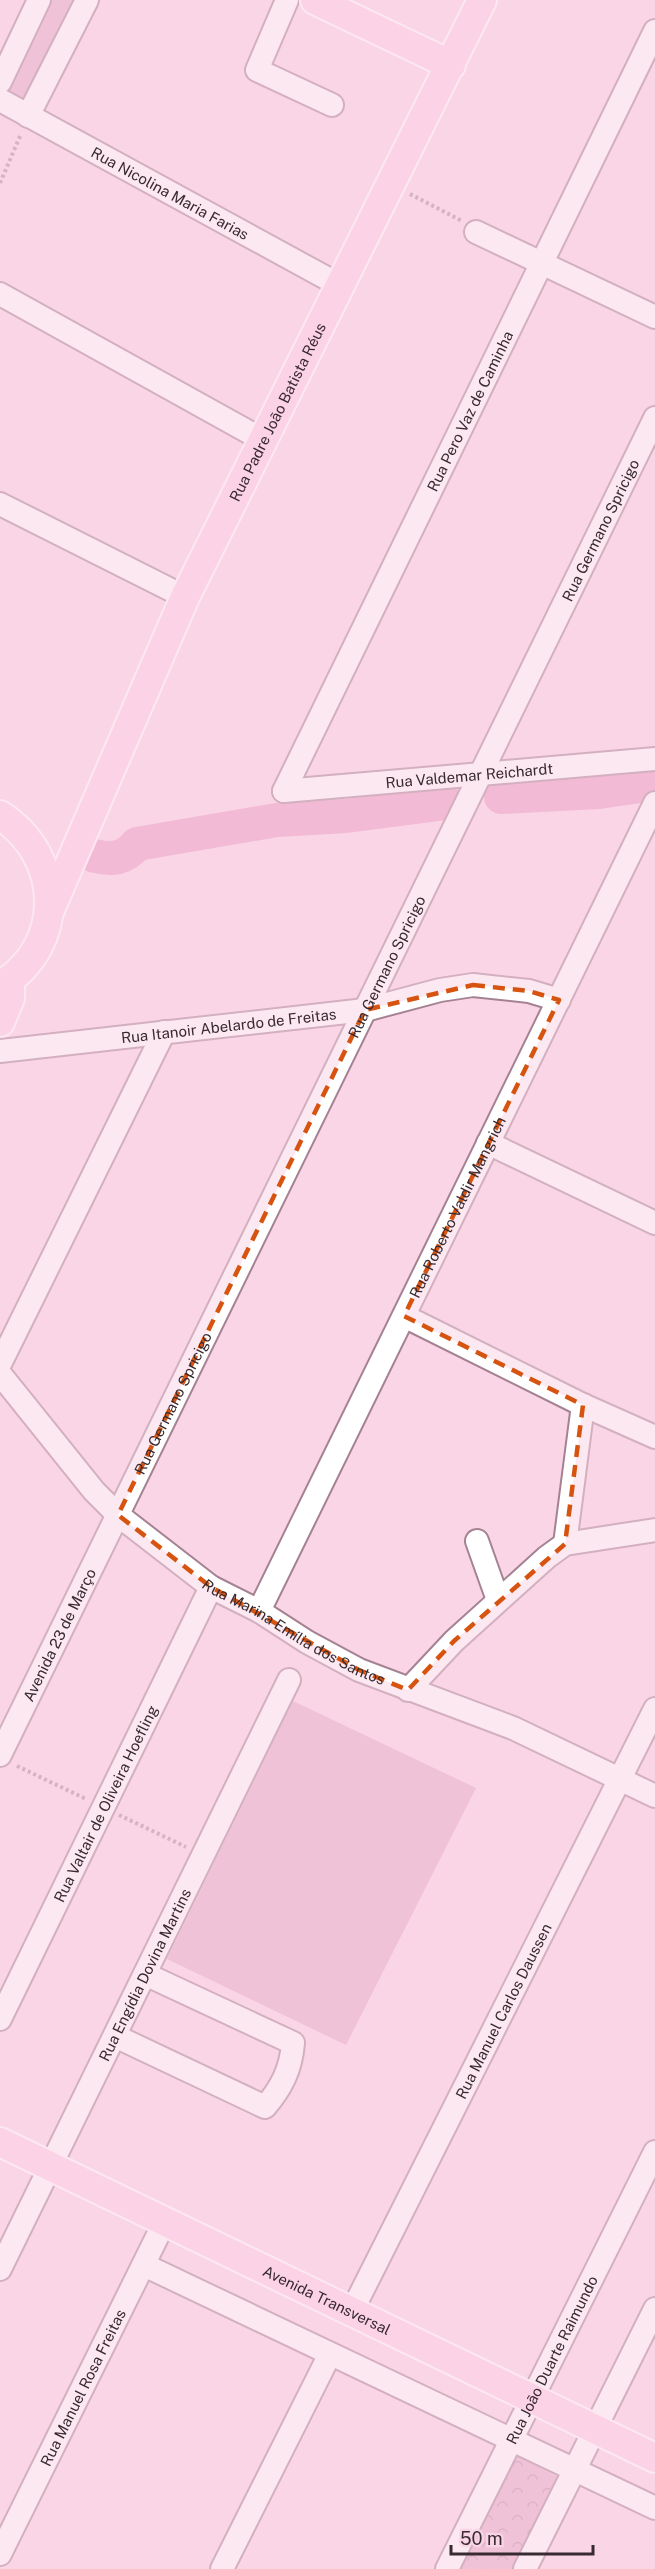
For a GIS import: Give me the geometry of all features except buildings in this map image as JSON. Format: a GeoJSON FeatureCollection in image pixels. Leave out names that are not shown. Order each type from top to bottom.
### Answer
{"type":"FeatureCollection","features":[{"type":"Feature","properties":{"kind":"main road"},"geometry":{"type":"LineString","coordinates":[[315,0],[451,65]]}},
{"type":"Feature","properties":{"kind":"main road","name":"Rua Padre João Batista Réus"},"geometry":{"type":"LineString","coordinates":[[49,912],[185,597],[482,0]]}},
{"type":"Feature","properties":{"kind":"main road"},"geometry":{"type":"LineString","coordinates":[[0,815],[26,837],[35,850],[47,880],[49,912],[44,934],[34,954],[5,983],[10,998],[0,1022]]}},
{"type":"Feature","properties":{"kind":"main road"},"geometry":{"type":"LineString","coordinates":[[35,850],[86,827]]}},
{"type":"Feature","properties":{"kind":"main road","name":"Avenida Transversal"},"geometry":{"type":"LineString","coordinates":[[0,2142],[655,2458]]}},
{"type":"Feature","properties":{"kind":"street"},"geometry":{"type":"LineString","coordinates":[[0,82],[39,0]]}},
{"type":"Feature","properties":{"kind":"street"},"geometry":{"type":"LineString","coordinates":[[28,116],[87,0]]}},
{"type":"Feature","properties":{"kind":"street"},"geometry":{"type":"LineString","coordinates":[[287,0],[257,70],[333,105]]}},
{"type":"Feature","properties":{"kind":"street","name":"Rua Pero Vaz de Caminha"},"geometry":{"type":"LineString","coordinates":[[284,791],[655,31]]}},
{"type":"Feature","properties":{"kind":"street","name":"Rua Nicolina Maria Farias"},"geometry":{"type":"LineString","coordinates":[[0,100],[341,286]]}},
{"type":"Feature","properties":{"kind":"street"},"geometry":{"type":"LineString","coordinates":[[476,231],[655,317]]}},
{"type":"Feature","properties":{"kind":"street"},"geometry":{"type":"LineString","coordinates":[[0,294],[263,440]]}},
{"type":"Feature","properties":{"kind":"street","name":"Rua Germano Spricigo"},"geometry":{"type":"LineString","coordinates":[[118,1515],[655,418]]}},
{"type":"Feature","properties":{"kind":"street"},"geometry":{"type":"LineString","coordinates":[[0,504],[185,597]]}},
{"type":"Feature","properties":{"kind":"street","name":"Rua Valdemar Reichardt"},"geometry":{"type":"LineString","coordinates":[[284,791],[655,759]]}},
{"type":"Feature","properties":{"kind":"street","name":"Rua Roberto Valdir Mangrich"},"geometry":{"type":"LineString","coordinates":[[259,1611],[655,803]]}},
{"type":"Feature","properties":{"kind":"street","name":"Rua Itanoir Abelardo de Freitas"},"geometry":{"type":"LineString","coordinates":[[0,1051],[365,1010],[440,990],[473,985],[529,991],[559,1000]]}},
{"type":"Feature","properties":{"kind":"street"},"geometry":{"type":"LineString","coordinates":[[0,1364],[164,1032]]}},
{"type":"Feature","properties":{"kind":"street"},"geometry":{"type":"LineString","coordinates":[[489,1143],[655,1223]]}},
{"type":"Feature","properties":{"kind":"street"},"geometry":{"type":"LineString","coordinates":[[404,1316],[655,1437]]}},
{"type":"Feature","properties":{"kind":"street","name":"Rua Marina Emília dos Santos"},"geometry":{"type":"LineString","coordinates":[[0,1374],[94,1491],[118,1515],[211,1587],[259,1611],[359,1670],[513,1728],[655,1796]]}},
{"type":"Feature","properties":{"kind":"street"},"geometry":{"type":"LineString","coordinates":[[565,1544],[583,1404]]}},
{"type":"Feature","properties":{"kind":"street","name":"Avenida 23 de Março"},"geometry":{"type":"LineString","coordinates":[[0,1755],[118,1515]]}},
{"type":"Feature","properties":{"kind":"street"},"geometry":{"type":"LineString","coordinates":[[408,1690],[454,1641],[498,1600],[565,1544],[655,1530]]}},
{"type":"Feature","properties":{"kind":"street"},"geometry":{"type":"LineString","coordinates":[[477,1541],[498,1600]]}},
{"type":"Feature","properties":{"kind":"street","name":"Rua Valtair de Oliveira Hoefling"},"geometry":{"type":"LineString","coordinates":[[0,2019],[211,1587]]}},
{"type":"Feature","properties":{"kind":"street","name":"Rua Engídia Dovina Martins"},"geometry":{"type":"LineString","coordinates":[[0,2269],[289,1680]]}},
{"type":"Feature","properties":{"kind":"street","name":"Rua Manuel Carlos Daussen"},"geometry":{"type":"LineString","coordinates":[[352,2311],[655,1709]]}},
{"type":"Feature","properties":{"kind":"street"},"geometry":{"type":"LineString","coordinates":[[114,2036],[265,2107],[279,2091],[291,2063],[293,2043],[145,1974]]}},
{"type":"Feature","properties":{"kind":"street","name":"Rua João Duarte Raimundo"},"geometry":{"type":"LineString","coordinates":[[447,2569],[655,2152]]}},
{"type":"Feature","properties":{"kind":"street","name":"Rua Manuel Rosa Freitas"},"geometry":{"type":"LineString","coordinates":[[0,2554],[165,2221]]}},
{"type":"Feature","properties":{"kind":"street"},"geometry":{"type":"LineString","coordinates":[[144,2265],[655,2508]]}},
{"type":"Feature","properties":{"kind":"street"},"geometry":{"type":"LineString","coordinates":[[525,2569],[655,2309]]}},
{"type":"Feature","properties":{"kind":"street"},"geometry":{"type":"LineString","coordinates":[[222,2569],[330,2354]]}},
{"type":"Feature","properties":{"kind":"path"},"geometry":{"type":"LineString","coordinates":[[0,183],[28,116]]}},
{"type":"Feature","properties":{"kind":"path"},"geometry":{"type":"LineString","coordinates":[[393,181],[403,190],[468,224],[476,231]]}},
{"type":"Feature","properties":{"kind":"highlighted area"},"geometry":{"type":"Polygon","coordinates":[[[473,985],[529,991],[559,1000],[404,1316],[583,1405],[565,1544],[454,1641],[408,1690],[359,1670],[211,1587],[118,1515],[365,1010],[473,985]]]}},
{"type":"Feature","properties":{"kind":"green space"},"geometry":{"type":"Polygon","coordinates":[[[48,0],[80,0],[28,105],[3,93],[48,0]]]}},
{"type":"Feature","properties":{"kind":"green space"},"geometry":{"type":"Polygon","coordinates":[[[293,1701],[476,1788],[346,2045],[167,1959],[293,1701]]]}},
{"type":"Feature","properties":{"kind":"green space"},"geometry":{"type":"Polygon","coordinates":[[[517,2456],[560,2478],[515,2569],[460,2569],[517,2456]]]}},
{"type":"Feature","properties":{"kind":"waterway"},"geometry":{"type":"LineString","coordinates":[[501,797],[599,792],[647,785]]}},
{"type":"Feature","properties":{"kind":"waterway"},"geometry":{"type":"LineString","coordinates":[[95,856],[118,857],[137,844],[277,820],[346,816],[447,803]]}}]}
